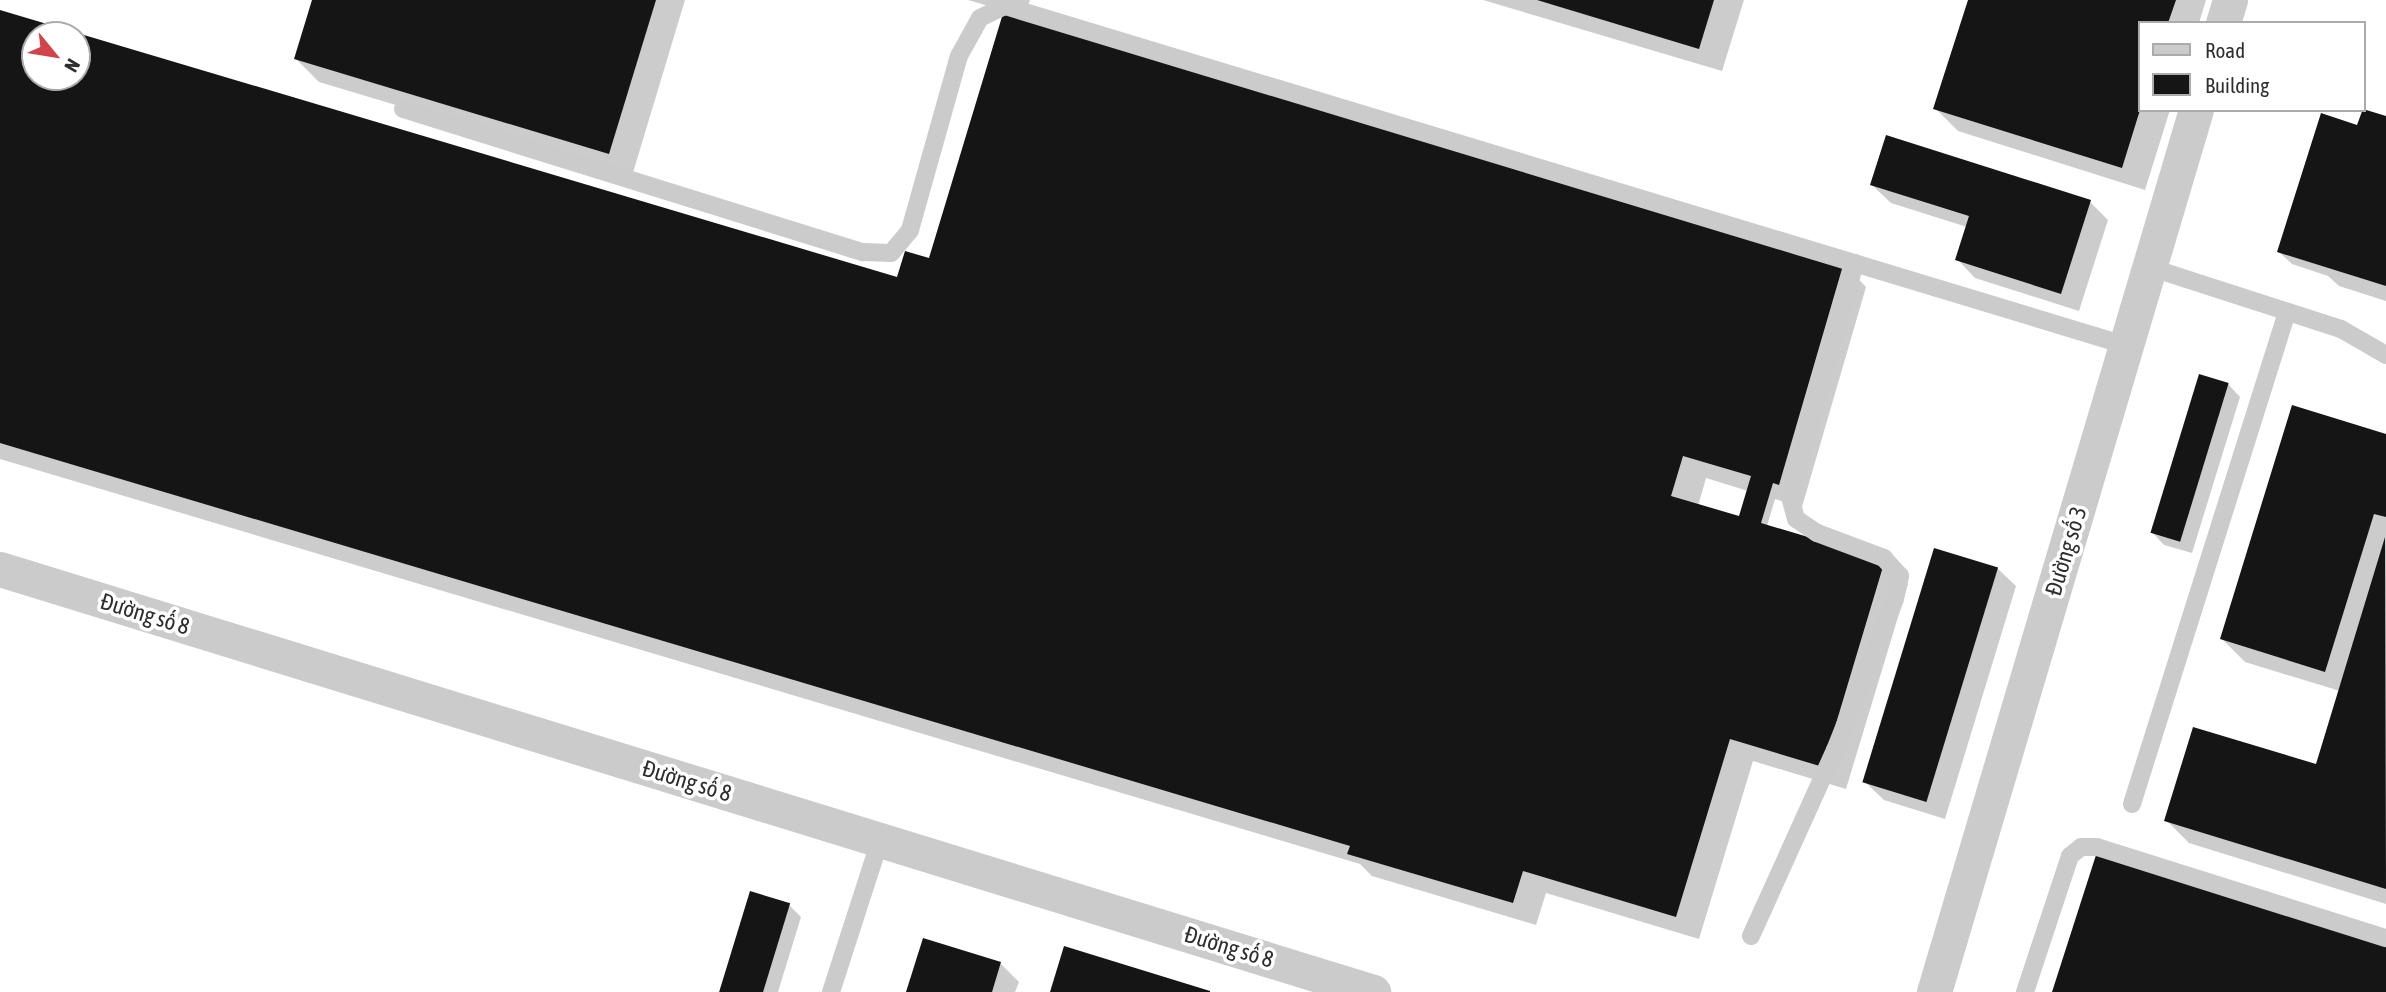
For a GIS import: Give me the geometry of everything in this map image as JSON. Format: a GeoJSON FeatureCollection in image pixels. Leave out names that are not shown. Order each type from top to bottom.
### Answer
{"type":"FeatureCollection","features":[{"type":"Feature","properties":{"kind":"street"},"geometry":{"type":"LineString","coordinates":[[2224,21],[2230,0]]}},
{"type":"Feature","properties":{"kind":"street","name":"Đường số 3"},"geometry":{"type":"LineString","coordinates":[[1934,992],[2195,112]]}},
{"type":"Feature","properties":{"kind":"street","name":"Đường số 8"},"geometry":{"type":"LineString","coordinates":[[0,569],[1373,992]]}},
{"type":"Feature","properties":{"kind":"lane"},"geometry":{"type":"LineString","coordinates":[[403,110],[863,252],[891,253],[910,230],[959,57],[981,18],[1005,6],[2128,346]]}},
{"type":"Feature","properties":{"kind":"lane"},"geometry":{"type":"LineString","coordinates":[[1751,936],[1835,750],[1895,599],[1900,576],[1884,558],[1817,533],[1796,519],[1790,496],[1855,263]]}},
{"type":"Feature","properties":{"kind":"lane"},"geometry":{"type":"LineString","coordinates":[[2148,267],[2341,329],[2386,355]]}},
{"type":"Feature","properties":{"kind":"lane"},"geometry":{"type":"LineString","coordinates":[[2132,804],[2287,312]]}},
{"type":"Feature","properties":{"kind":"lane"},"geometry":{"type":"LineString","coordinates":[[831,992],[880,840]]}},
{"type":"Feature","properties":{"kind":"lane"},"geometry":{"type":"LineString","coordinates":[[2025,992],[2070,856],[2081,847],[2097,847],[2386,938]]}},
{"type":"Feature","properties":{"kind":"building"},"geometry":{"type":"Polygon","coordinates":[[[312,0],[656,0],[609,154],[294,59],[312,0]]]}},
{"type":"Feature","properties":{"kind":"building"},"geometry":{"type":"Polygon","coordinates":[[[1537,0],[1714,0],[1699,49],[1537,0]]]}},
{"type":"Feature","properties":{"kind":"building"},"geometry":{"type":"Polygon","coordinates":[[[1968,0],[2176,0],[2169,21],[2138,21],[2139,112],[2122,168],[1933,109],[1968,0]]]}},
{"type":"Feature","properties":{"kind":"building"},"geometry":{"type":"Polygon","coordinates":[[[0,10],[37,21],[21,21],[21,91],[91,91],[91,37],[897,277],[905,251],[929,258],[1004,10],[1844,262],[1779,485],[1773,483],[1761,523],[1885,560],[1823,767],[1730,739],[1676,917],[1523,871],[1513,903],[1347,854],[1350,846],[0,443],[0,10]],[[1683,456],[1671,496],[1739,516],[1751,476],[1683,456]]]}},
{"type":"Feature","properties":{"kind":"building"},"geometry":{"type":"Polygon","coordinates":[[[2365,110],[2386,116],[2386,286],[2277,252],[2321,113],[2357,125],[2365,110]]]}},
{"type":"Feature","properties":{"kind":"building"},"geometry":{"type":"Polygon","coordinates":[[[1886,135],[2091,200],[2061,294],[1955,260],[1969,216],[1870,185],[1886,135]]]}},
{"type":"Feature","properties":{"kind":"building"},"geometry":{"type":"Polygon","coordinates":[[[2199,374],[2229,383],[2180,542],[2150,533],[2199,374]]]}},
{"type":"Feature","properties":{"kind":"building"},"geometry":{"type":"Polygon","coordinates":[[[2292,405],[2386,434],[2386,517],[2374,514],[2325,672],[2220,639],[2292,405]]]}},
{"type":"Feature","properties":{"kind":"building"},"geometry":{"type":"Polygon","coordinates":[[[2385,537],[2386,889],[2164,821],[2193,727],[2316,764],[2385,537]]]}},
{"type":"Feature","properties":{"kind":"building"},"geometry":{"type":"Polygon","coordinates":[[[1934,548],[1998,568],[1926,802],[1862,782],[1934,548]]]}},
{"type":"Feature","properties":{"kind":"building"},"geometry":{"type":"Polygon","coordinates":[[[2096,855],[2386,946],[2386,992],[2052,992],[2096,855]]]}},
{"type":"Feature","properties":{"kind":"building"},"geometry":{"type":"Polygon","coordinates":[[[750,891],[790,903],[763,992],[719,992],[750,891]]]}},
{"type":"Feature","properties":{"kind":"building"},"geometry":{"type":"Polygon","coordinates":[[[923,938],[1001,962],[992,992],[906,992],[923,938]]]}},
{"type":"Feature","properties":{"kind":"building"},"geometry":{"type":"Polygon","coordinates":[[[1064,946],[1210,991],[1210,992],[1050,992],[1064,946]]]}}]}
